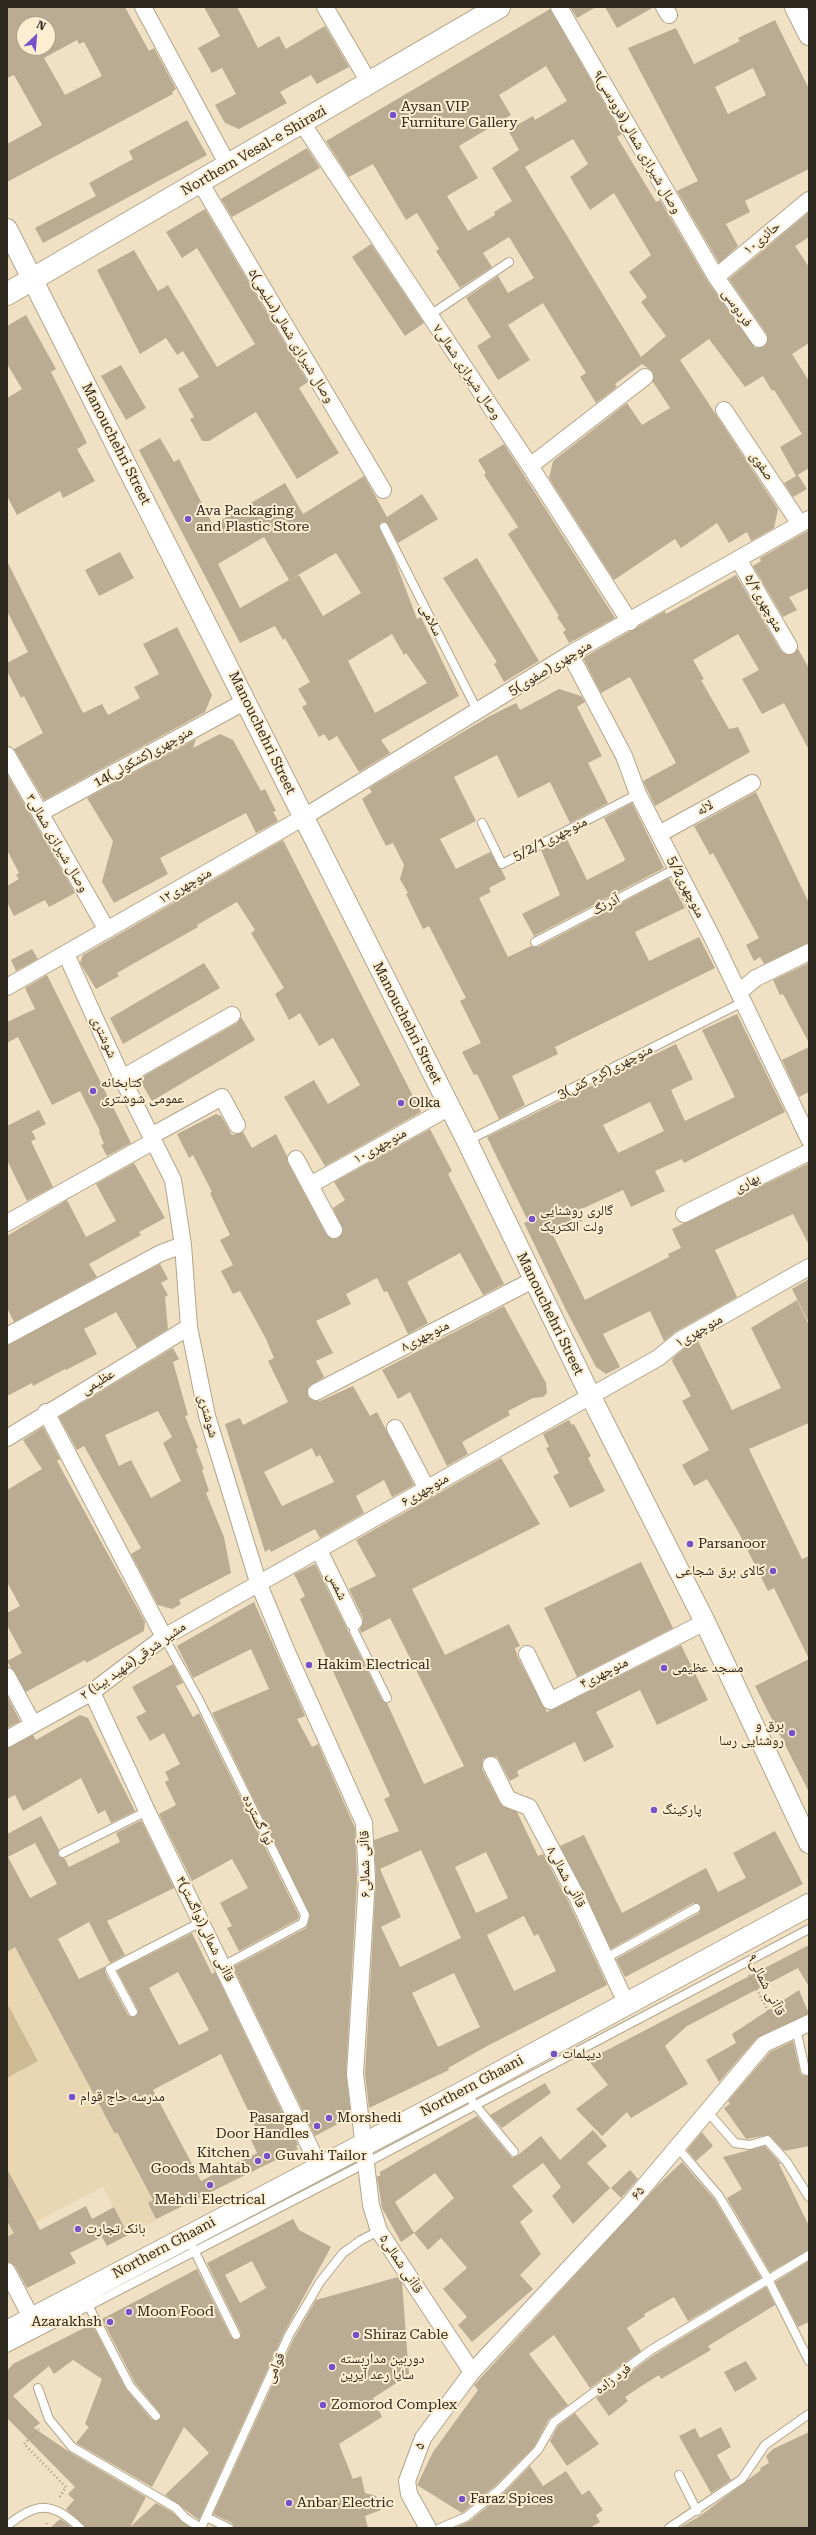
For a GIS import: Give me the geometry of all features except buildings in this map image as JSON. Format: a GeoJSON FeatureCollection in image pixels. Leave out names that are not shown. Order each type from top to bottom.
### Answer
{"type":"FeatureCollection","features":[{"type":"Feature","properties":{"kind":"main road","name":"Northern Vesal-e Shirazi"},"geometry":{"type":"LineString","coordinates":[[7,294],[500,7]]}},
{"type":"Feature","properties":{"kind":"main road","name":"Northern Ghaani"},"geometry":{"type":"LineString","coordinates":[[7,2332],[32,2320],[85,2299],[191,2244],[320,2166],[365,2154],[469,2098],[626,2003],[809,1905]]}},
{"type":"Feature","properties":{"kind":"street"},"geometry":{"type":"LineString","coordinates":[[142,7],[228,165]]}},
{"type":"Feature","properties":{"kind":"street"},"geometry":{"type":"LineString","coordinates":[[325,7],[370,84]]}},
{"type":"Feature","properties":{"kind":"street","name":"۹وصال شیرازی شمالی(فرودسی)"},"geometry":{"type":"LineString","coordinates":[[559,7],[716,276]]}},
{"type":"Feature","properties":{"kind":"street"},"geometry":{"type":"LineString","coordinates":[[795,7],[809,35]]}},
{"type":"Feature","properties":{"kind":"street","name":"وصال شیرازی شمالی۷"},"geometry":{"type":"LineString","coordinates":[[302,123],[530,466],[630,622]]}},
{"type":"Feature","properties":{"kind":"street","name":"۵وصال شیرازی شمالی(سلیمی)"},"geometry":{"type":"LineString","coordinates":[[200,182],[383,490]]}},
{"type":"Feature","properties":{"kind":"street","name":"حائری۱۰"},"geometry":{"type":"LineString","coordinates":[[716,276],[809,200]]}},
{"type":"Feature","properties":{"kind":"street","name":"Manouchehri Street"},"geometry":{"type":"LineString","coordinates":[[7,229],[450,1107],[533,1280],[705,1622],[809,1843]]}},
{"type":"Feature","properties":{"kind":"street","name":"فردوسی"},"geometry":{"type":"LineString","coordinates":[[716,276],[759,339]]}},
{"type":"Feature","properties":{"kind":"street"},"geometry":{"type":"LineString","coordinates":[[530,466],[645,377]]}},
{"type":"Feature","properties":{"kind":"street","name":"صفوی"},"geometry":{"type":"LineString","coordinates":[[724,410],[804,522]]}},
{"type":"Feature","properties":{"kind":"street","name":"5منوچهری(صفوی)"},"geometry":{"type":"LineString","coordinates":[[304,817],[478,712],[570,654],[630,622],[804,522]]}},
{"type":"Feature","properties":{"kind":"street","name":"منوچهری۵/۴"},"geometry":{"type":"LineString","coordinates":[[738,559],[790,646]]}},
{"type":"Feature","properties":{"kind":"street","name":"5/2منوچهری"},"geometry":{"type":"LineString","coordinates":[[570,654],[624,756],[638,794],[805,1119],[809,1139]]}},
{"type":"Feature","properties":{"kind":"street","name":"14منوچهری(کشکولی)"},"geometry":{"type":"LineString","coordinates":[[40,813],[246,701]]}},
{"type":"Feature","properties":{"kind":"street","name":"وصال شیرازی شمالی۳"},"geometry":{"type":"LineString","coordinates":[[7,755],[108,930]]}},
{"type":"Feature","properties":{"kind":"street","name":"لاله"},"geometry":{"type":"LineString","coordinates":[[659,834],[752,783]]}},
{"type":"Feature","properties":{"kind":"street","name":"منوچهری۱۲"},"geometry":{"type":"LineString","coordinates":[[7,987],[304,817]]}},
{"type":"Feature","properties":{"kind":"street"},"geometry":{"type":"LineString","coordinates":[[741,997],[756,978],[809,952]]}},
{"type":"Feature","properties":{"kind":"street","name":"شوشتری"},"geometry":{"type":"LineString","coordinates":[[66,954],[122,1078],[173,1180],[183,1245],[189,1327],[207,1416],[258,1582]]}},
{"type":"Feature","properties":{"kind":"street"},"geometry":{"type":"LineString","coordinates":[[122,1078],[232,1015]]}},
{"type":"Feature","properties":{"kind":"street"},"geometry":{"type":"LineString","coordinates":[[7,1223],[222,1098],[237,1125]]}},
{"type":"Feature","properties":{"kind":"street","name":"منوچهری۱۰"},"geometry":{"type":"LineString","coordinates":[[310,1185],[450,1107]]}},
{"type":"Feature","properties":{"kind":"street","name":"بهاری"},"geometry":{"type":"LineString","coordinates":[[684,1214],[809,1152]]}},
{"type":"Feature","properties":{"kind":"street"},"geometry":{"type":"LineString","coordinates":[[296,1159],[334,1230]]}},
{"type":"Feature","properties":{"kind":"street"},"geometry":{"type":"LineString","coordinates":[[7,1336],[161,1253],[183,1245]]}},
{"type":"Feature","properties":{"kind":"street","name":"منوچهری۱"},"geometry":{"type":"LineString","coordinates":[[590,1395],[658,1358],[680,1340],[809,1267]]}},
{"type":"Feature","properties":{"kind":"street","name":"منوچهری۸"},"geometry":{"type":"LineString","coordinates":[[316,1392],[533,1280]]}},
{"type":"Feature","properties":{"kind":"street","name":"عظیمی"},"geometry":{"type":"LineString","coordinates":[[7,1438],[46,1412],[189,1327]]}},
{"type":"Feature","properties":{"kind":"street","name":"منوچهری۶"},"geometry":{"type":"LineString","coordinates":[[258,1582],[319,1550],[590,1395]]}},
{"type":"Feature","properties":{"kind":"street"},"geometry":{"type":"LineString","coordinates":[[46,1412],[164,1637]]}},
{"type":"Feature","properties":{"kind":"street"},"geometry":{"type":"LineString","coordinates":[[395,1428],[427,1489]]}},
{"type":"Feature","properties":{"kind":"street","name":"شمس"},"geometry":{"type":"LineString","coordinates":[[319,1550],[354,1622]]}},
{"type":"Feature","properties":{"kind":"street","name":"۲ مشیر شرقی(شهید بینا)"},"geometry":{"type":"LineString","coordinates":[[7,1739],[92,1692],[164,1637],[258,1582]]}},
{"type":"Feature","properties":{"kind":"street","name":"قاآنی شمالی۶"},"geometry":{"type":"LineString","coordinates":[[258,1582],[286,1652],[364,1823],[367,1879],[355,2074],[358,2109],[365,2154]]}},
{"type":"Feature","properties":{"kind":"street","name":"منوچهری۴"},"geometry":{"type":"LineString","coordinates":[[527,1654],[550,1701],[705,1622]]}},
{"type":"Feature","properties":{"kind":"street"},"geometry":{"type":"LineString","coordinates":[[7,1676],[33,1724]]}},
{"type":"Feature","properties":{"kind":"street","name":"۴قاآنی شمالی(نواگستر)"},"geometry":{"type":"LineString","coordinates":[[92,1692],[147,1811],[320,2166]]}},
{"type":"Feature","properties":{"kind":"street","name":"قاآنی شمالی۸"},"geometry":{"type":"LineString","coordinates":[[491,1765],[508,1799],[529,1808],[577,1897],[626,2003]]}},
{"type":"Feature","properties":{"kind":"street","name":"۶۵"},"geometry":{"type":"LineString","coordinates":[[472,2372],[678,2148],[764,2044],[802,2025]]}},
{"type":"Feature","properties":{"kind":"street","name":"قاآنی شمالی۵"},"geometry":{"type":"LineString","coordinates":[[365,2154],[370,2205],[379,2231],[472,2372]]}},
{"type":"Feature","properties":{"kind":"street"},"geometry":{"type":"LineString","coordinates":[[7,2271],[32,2320]]}},
{"type":"Feature","properties":{"kind":"street","name":"۵"},"geometry":{"type":"LineString","coordinates":[[428,2528],[409,2494],[407,2481],[423,2438],[472,2372]]}},
{"type":"Feature","properties":{"kind":"lane"},"geometry":{"type":"LineString","coordinates":[[430,315],[509,262]]}},
{"type":"Feature","properties":{"kind":"lane","name":"سلامی"},"geometry":{"type":"LineString","coordinates":[[384,527],[478,712]]}},
{"type":"Feature","properties":{"kind":"lane","name":"5/2/1منوچهری"},"geometry":{"type":"LineString","coordinates":[[482,823],[502,864],[638,794]]}},
{"type":"Feature","properties":{"kind":"lane","name":"آذرنگ"},"geometry":{"type":"LineString","coordinates":[[535,942],[677,868]]}},
{"type":"Feature","properties":{"kind":"lane","name":"3منوچهری(کرم کش)"},"geometry":{"type":"LineString","coordinates":[[466,1141],[741,997]]}},
{"type":"Feature","properties":{"kind":"lane"},"geometry":{"type":"LineString","coordinates":[[354,1622],[354,1631],[387,1698]]}},
{"type":"Feature","properties":{"kind":"lane","name":"نوا گسترده"},"geometry":{"type":"LineString","coordinates":[[164,1637],[200,1702],[305,1915],[303,1923],[223,1966]]}},
{"type":"Feature","properties":{"kind":"lane"},"geometry":{"type":"LineString","coordinates":[[63,1853],[147,1811]]}},
{"type":"Feature","properties":{"kind":"lane"},"geometry":{"type":"LineString","coordinates":[[606,1958],[696,1908]]}},
{"type":"Feature","properties":{"kind":"lane"},"geometry":{"type":"LineString","coordinates":[[133,2012],[110,1969],[201,1922]]}},
{"type":"Feature","properties":{"kind":"lane"},"geometry":{"type":"LineString","coordinates":[[514,2152],[469,2098],[809,1929]]}},
{"type":"Feature","properties":{"kind":"lane"},"geometry":{"type":"LineString","coordinates":[[802,2025],[805,2070],[809,2071]]}},
{"type":"Feature","properties":{"kind":"lane"},"geometry":{"type":"LineString","coordinates":[[707,2112],[735,2143],[750,2145],[767,2140],[786,2161],[809,2197]]}},
{"type":"Feature","properties":{"kind":"lane"},"geometry":{"type":"LineString","coordinates":[[678,2148],[719,2196],[768,2279],[809,2361]]}},
{"type":"Feature","properties":{"kind":"lane"},"geometry":{"type":"LineString","coordinates":[[236,2335],[191,2244],[365,2154]]}},
{"type":"Feature","properties":{"kind":"lane","name":"قوامی"},"geometry":{"type":"LineString","coordinates":[[201,2528],[289,2335],[320,2282],[343,2253],[361,2240],[379,2231]]}},
{"type":"Feature","properties":{"kind":"lane","name":"فرد زاده"},"geometry":{"type":"LineString","coordinates":[[440,2528],[466,2517],[500,2489],[529,2460],[554,2422],[651,2350],[809,2255]]}},
{"type":"Feature","properties":{"kind":"lane"},"geometry":{"type":"LineString","coordinates":[[7,2348],[85,2299],[130,2386],[156,2416]]}},
{"type":"Feature","properties":{"kind":"lane"},"geometry":{"type":"LineString","coordinates":[[38,2388],[49,2419],[72,2447],[176,2508],[186,2518],[201,2528]]}},
{"type":"Feature","properties":{"kind":"lane"},"geometry":{"type":"LineString","coordinates":[[669,2528],[697,2511],[742,2479],[765,2445],[809,2414]]}},
{"type":"Feature","properties":{"kind":"lane"},"geometry":{"type":"LineString","coordinates":[[679,2475],[697,2511]]}},
{"type":"Feature","properties":{"kind":"lane"},"geometry":{"type":"LineString","coordinates":[[7,2526],[21,2514],[34,2508],[54,2508],[80,2528]]}},
{"type":"Feature","properties":{"kind":"lane"},"geometry":{"type":"LineString","coordinates":[[206,2517],[229,2528]]}},
{"type":"Feature","properties":{"kind":"path","name":"۹قاآنی شمالی"},"geometry":{"type":"LineString","coordinates":[[743,1963],[780,2035]]}},
{"type":"Feature","properties":{"kind":"path"},"geometry":{"type":"LineString","coordinates":[[44,2528],[66,2486],[24,2444],[49,2419]]}},
{"type":"Feature","properties":{"kind":"shaded area","name":"مدرسه حاج قوام"},"geometry":{"type":"Polygon","coordinates":[[[7,1856],[47,1930],[52,1928],[93,2005],[89,2008],[193,2201],[128,2235],[103,2187],[7,2237],[7,1856]]]}},
{"type":"Feature","properties":{"kind":"shaded area"},"geometry":{"type":"Polygon","coordinates":[[[7,2003],[38,2061],[7,2078],[7,2003]]]}},
{"type":"Feature","properties":{"kind":"place","name":"Aysan VIP Furniture Gallery"},"geometry":{"type":"Point","coordinates":[393,115]}},
{"type":"Feature","properties":{"kind":"place","name":"Ava Packaging and Plastic Store"},"geometry":{"type":"Point","coordinates":[188,519]}},
{"type":"Feature","properties":{"kind":"place","name":"کتابخانه عمومی شوشتری"},"geometry":{"type":"Point","coordinates":[93,1091]}},
{"type":"Feature","properties":{"kind":"place","name":"Olka"},"geometry":{"type":"Point","coordinates":[401,1103]}},
{"type":"Feature","properties":{"kind":"place","name":"گالری روشنایی ولت الکتریک"},"geometry":{"type":"Point","coordinates":[532,1219]}},
{"type":"Feature","properties":{"kind":"place","name":"Parsanoor"},"geometry":{"type":"Point","coordinates":[690,1544]}},
{"type":"Feature","properties":{"kind":"place","name":"کالای برق شجاعی"},"geometry":{"type":"Point","coordinates":[773,1571]}},
{"type":"Feature","properties":{"kind":"place","name":"Hakim Electrical"},"geometry":{"type":"Point","coordinates":[309,1665]}},
{"type":"Feature","properties":{"kind":"place","name":"مسجد عظیمی"},"geometry":{"type":"Point","coordinates":[664,1668]}},
{"type":"Feature","properties":{"kind":"place","name":"برق و روشنایی رسا"},"geometry":{"type":"Point","coordinates":[792,1733]}},
{"type":"Feature","properties":{"kind":"place","name":"پارکینگ"},"geometry":{"type":"Point","coordinates":[654,1810]}},
{"type":"Feature","properties":{"kind":"place","name":"دیپلمات"},"geometry":{"type":"Point","coordinates":[554,2054]}},
{"type":"Feature","properties":{"kind":"place","name":"مدرسه حاج قوام"},"geometry":{"type":"Point","coordinates":[72,2097]}},
{"type":"Feature","properties":{"kind":"place","name":"Morshedi"},"geometry":{"type":"Point","coordinates":[329,2118]}},
{"type":"Feature","properties":{"kind":"place","name":"Pasargad Door Handles"},"geometry":{"type":"Point","coordinates":[317,2126]}},
{"type":"Feature","properties":{"kind":"place","name":"Guvahi Tailor"},"geometry":{"type":"Point","coordinates":[267,2156]}},
{"type":"Feature","properties":{"kind":"place","name":"Kitchen Goods Mahtab"},"geometry":{"type":"Point","coordinates":[258,2161]}},
{"type":"Feature","properties":{"kind":"place","name":"Mehdi Electrical"},"geometry":{"type":"Point","coordinates":[210,2185]}},
{"type":"Feature","properties":{"kind":"place","name":"بانک تجارت"},"geometry":{"type":"Point","coordinates":[78,2229]}},
{"type":"Feature","properties":{"kind":"place","name":"Moon Food"},"geometry":{"type":"Point","coordinates":[129,2312]}},
{"type":"Feature","properties":{"kind":"place","name":"Azarakhsh"},"geometry":{"type":"Point","coordinates":[110,2322]}},
{"type":"Feature","properties":{"kind":"place","name":"Shiraz Cable"},"geometry":{"type":"Point","coordinates":[356,2335]}},
{"type":"Feature","properties":{"kind":"place","name":"دوربین مداربسته سایا رعد آیرین"},"geometry":{"type":"Point","coordinates":[332,2367]}},
{"type":"Feature","properties":{"kind":"place","name":"Zomorod Complex"},"geometry":{"type":"Point","coordinates":[323,2405]}},
{"type":"Feature","properties":{"kind":"place","name":"Faraz Spices"},"geometry":{"type":"Point","coordinates":[462,2499]}},
{"type":"Feature","properties":{"kind":"place","name":"Anbar Electric"},"geometry":{"type":"Point","coordinates":[289,2503]}}]}
